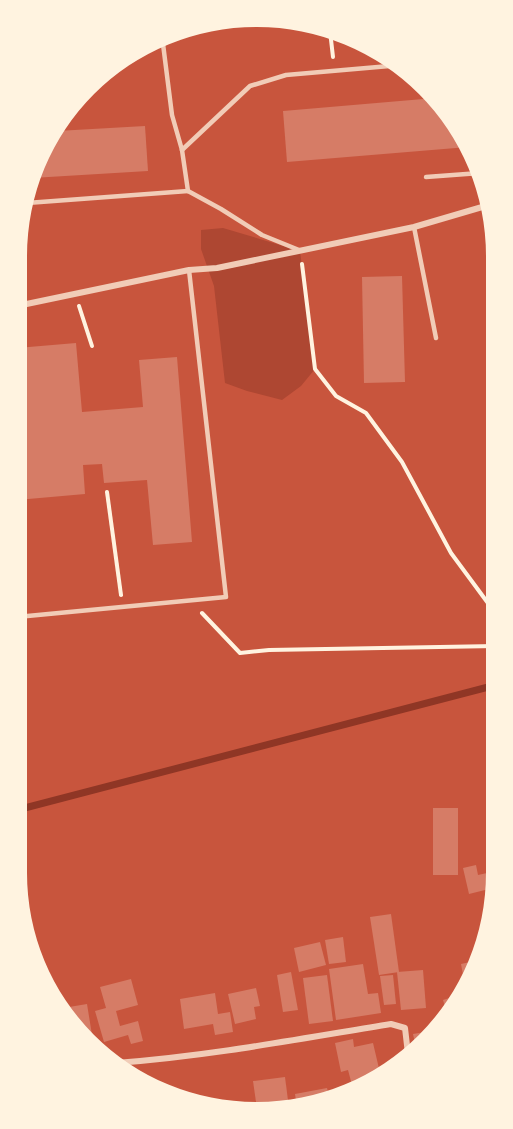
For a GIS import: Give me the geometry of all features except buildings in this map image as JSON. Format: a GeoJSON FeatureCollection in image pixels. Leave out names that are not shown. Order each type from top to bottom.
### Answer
{"type":"FeatureCollection","features":[{"type":"Feature","properties":{"kind":"street"},"geometry":{"type":"LineString","coordinates":[[27,304],[414,227],[481,207]]}},
{"type":"Feature","properties":{"kind":"street"},"geometry":{"type":"LineString","coordinates":[[128,1062],[274,1044],[391,1024],[405,1028],[407,1046]]}},
{"type":"Feature","properties":{"kind":"lane"},"geometry":{"type":"LineString","coordinates":[[163,47],[172,115],[182,150],[188,191]]}},
{"type":"Feature","properties":{"kind":"lane"},"geometry":{"type":"LineString","coordinates":[[182,150],[250,86],[286,75],[385,66]]}},
{"type":"Feature","properties":{"kind":"lane"},"geometry":{"type":"LineString","coordinates":[[426,177],[471,174]]}},
{"type":"Feature","properties":{"kind":"lane"},"geometry":{"type":"LineString","coordinates":[[34,203],[188,191],[262,235],[300,251]]}},
{"type":"Feature","properties":{"kind":"lane"},"geometry":{"type":"LineString","coordinates":[[414,227],[436,338]]}},
{"type":"Feature","properties":{"kind":"lane"},"geometry":{"type":"LineString","coordinates":[[27,616],[225,597],[189,270]]}},
{"type":"Feature","properties":{"kind":"path"},"geometry":{"type":"LineString","coordinates":[[331,39],[333,57]]}},
{"type":"Feature","properties":{"kind":"path"},"geometry":{"type":"LineString","coordinates":[[300,251],[315,369],[336,396],[366,413],[378,429],[402,462],[451,553],[486,600]]}},
{"type":"Feature","properties":{"kind":"path"},"geometry":{"type":"LineString","coordinates":[[75,295],[92,346]]}},
{"type":"Feature","properties":{"kind":"path"},"geometry":{"type":"LineString","coordinates":[[106,492],[123,607]]}},
{"type":"Feature","properties":{"kind":"path"},"geometry":{"type":"LineString","coordinates":[[191,601],[240,652],[486,646]]}},
{"type":"Feature","properties":{"kind":"shaded area"},"geometry":{"type":"Polygon","coordinates":[[[223,228],[300,251],[315,369],[301,386],[282,400],[225,383],[214,286],[201,249],[201,230],[223,228]]]}},
{"type":"Feature","properties":{"kind":"waterway"},"geometry":{"type":"LineString","coordinates":[[27,807],[486,688]]}}]}
